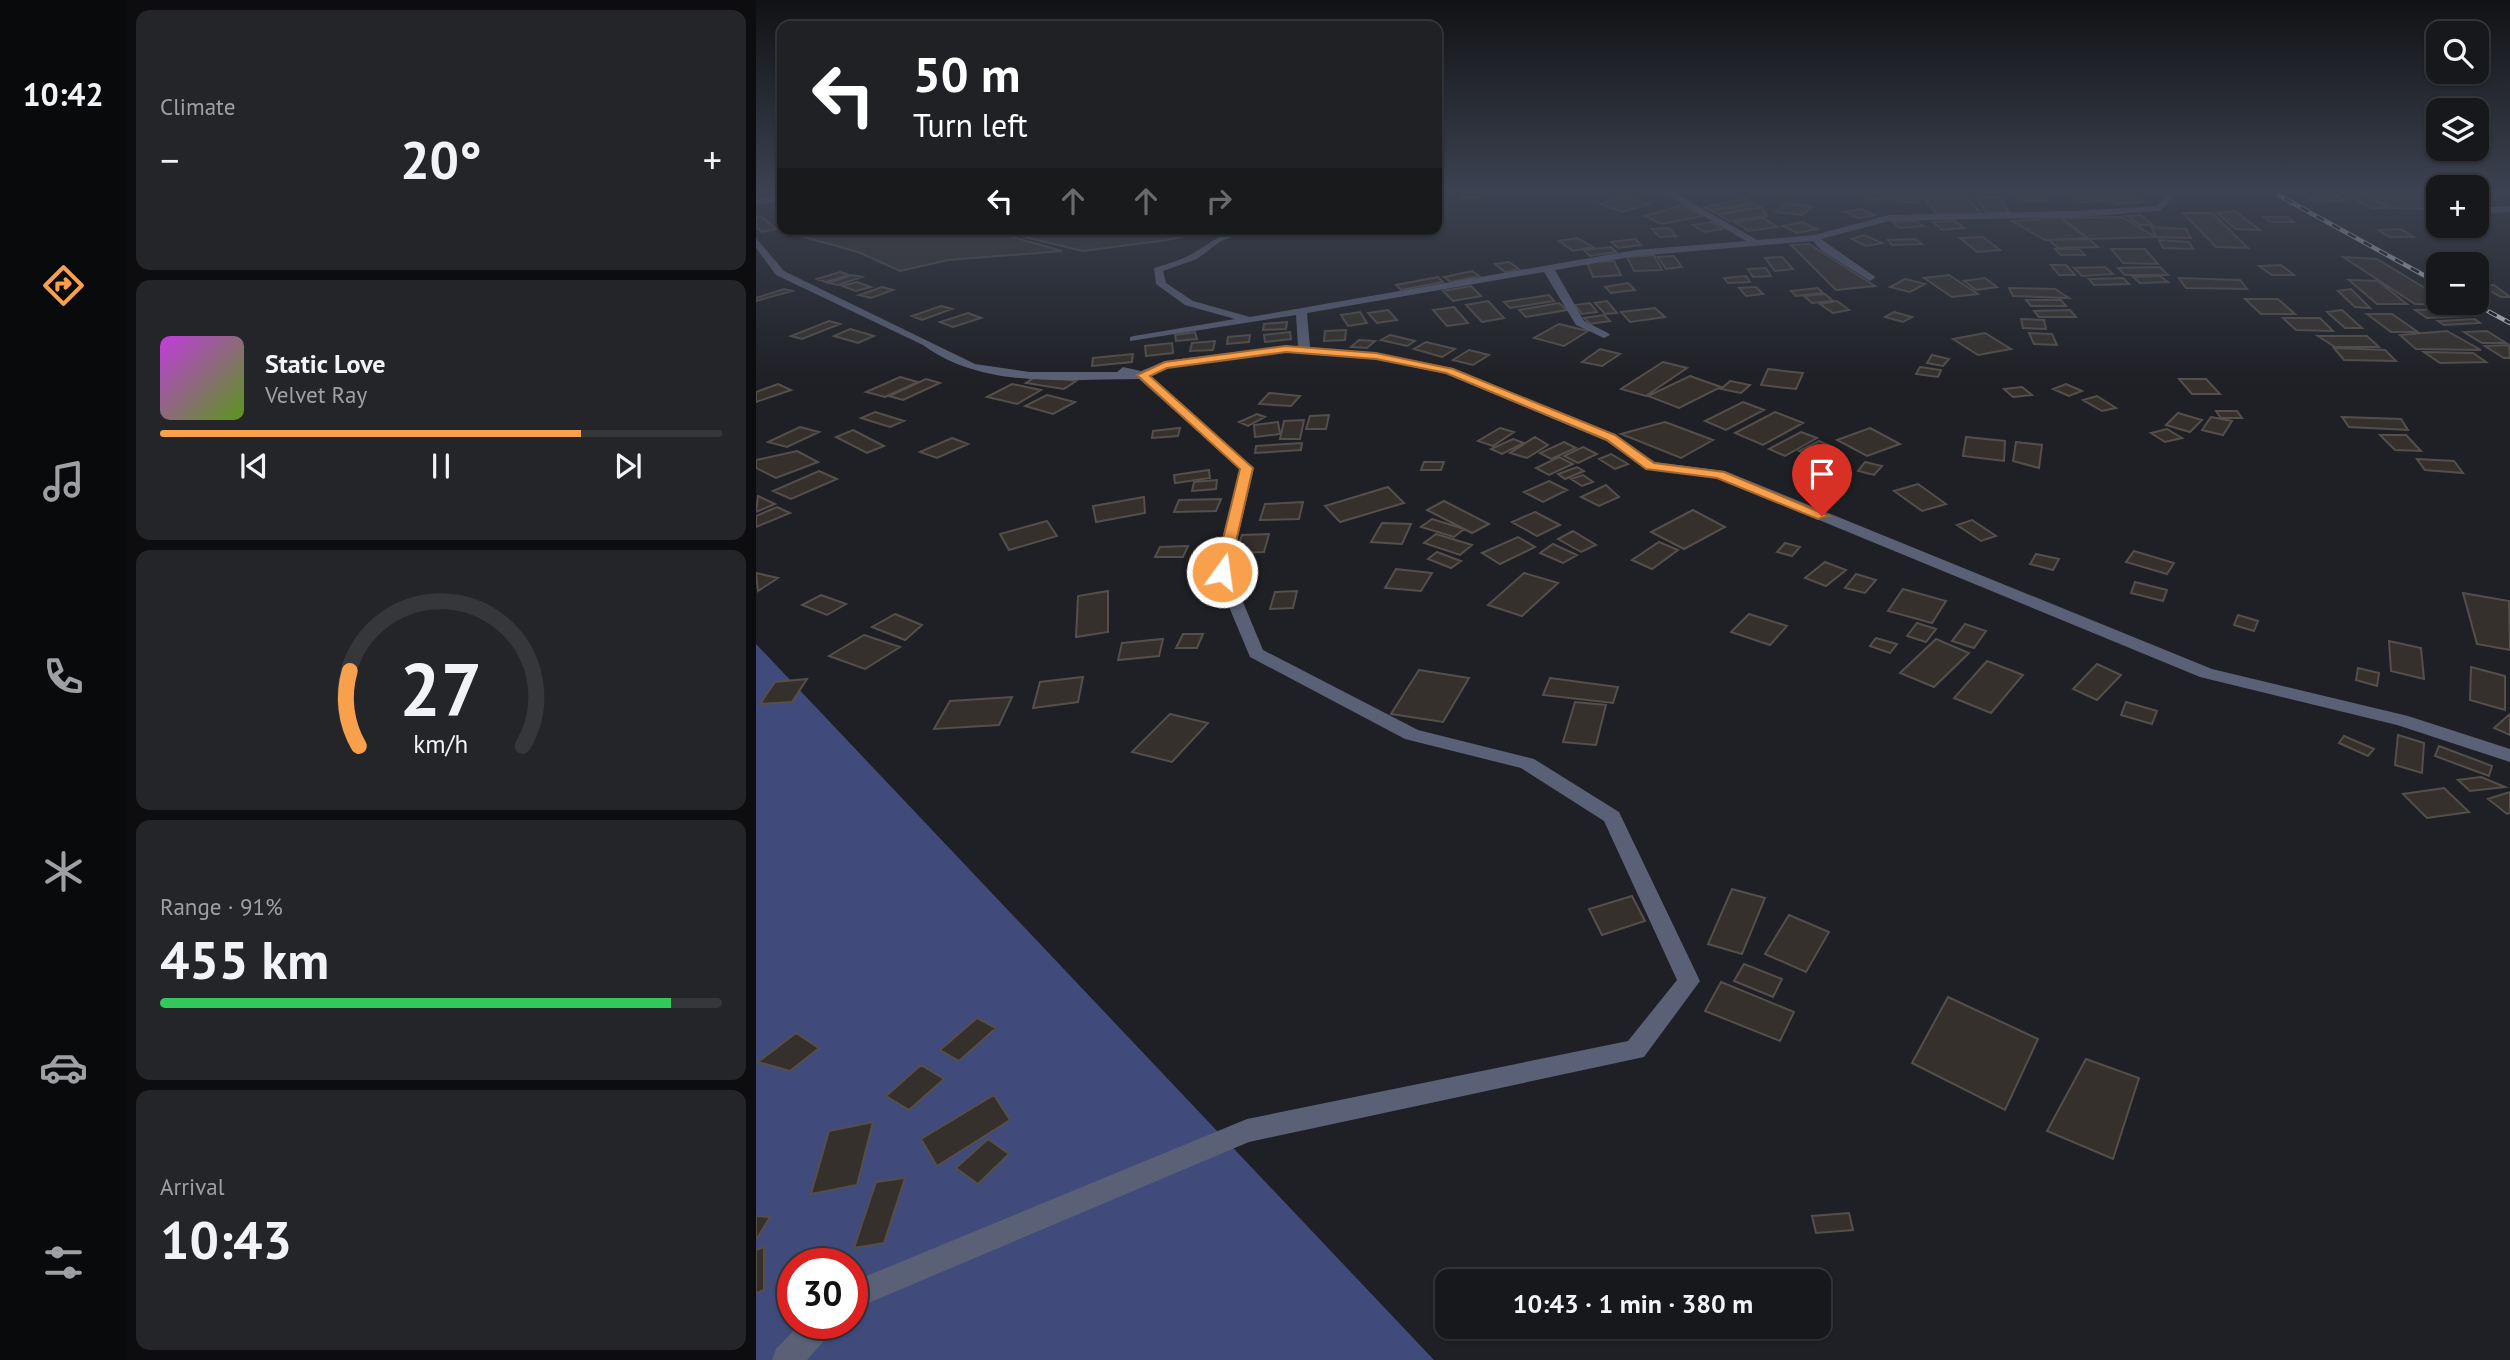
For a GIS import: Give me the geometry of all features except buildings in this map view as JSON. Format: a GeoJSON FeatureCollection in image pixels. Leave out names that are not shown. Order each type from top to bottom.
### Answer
{"type":"FeatureCollection","features":[{"type":"Feature","properties":{"kind":"street"},"geometry":{"type":"LineString","coordinates":[[765,253],[780,273],[927,343],[942,357],[990,373],[1133,373],[1165,365],[1286,349],[1376,356],[1449,371],[1611,438],[1651,466],[1720,474],[2206,673],[2402,720],[2510,756]]}},
{"type":"Feature","properties":{"kind":"street"},"geometry":{"type":"LineString","coordinates":[[1199,253],[1158,270],[1161,284],[1189,303],[1250,320]]}},
{"type":"Feature","properties":{"kind":"street"},"geometry":{"type":"LineString","coordinates":[[1134,339],[1633,253]]}},
{"type":"Feature","properties":{"kind":"street"},"geometry":{"type":"LineString","coordinates":[[1832,253],[1870,278]]}},
{"type":"Feature","properties":{"kind":"street"},"geometry":{"type":"LineString","coordinates":[[1546,269],[1552,273],[1580,323],[1604,335]]}},
{"type":"Feature","properties":{"kind":"street"},"geometry":{"type":"LineString","coordinates":[[1301,312],[1304,351]]}},
{"type":"Feature","properties":{"kind":"street"},"geometry":{"type":"LineString","coordinates":[[868,1289],[1247,1130],[1635,1050],[1689,981],[1612,817],[1527,763],[1412,735],[1256,653],[1222,572],[1247,468],[1133,373]]}},
{"type":"Feature","properties":{"kind":"street"},"geometry":{"type":"LineString","coordinates":[[787,1360],[806,1339]]}},
{"type":"Feature","properties":{"kind":"shaded area"},"geometry":{"type":"Polygon","coordinates":[[[756,644],[1434,1360],[756,1360],[756,644]]]}},
{"type":"Feature","properties":{"kind":"railway"},"geometry":{"type":"LineString","coordinates":[[2384,253],[2426,276]]}},
{"type":"Feature","properties":{"kind":"railway"},"geometry":{"type":"LineString","coordinates":[[2489,312],[2510,323]]}},
{"type":"Feature","properties":{"kind":"route"},"geometry":{"type":"LineString","coordinates":[[1222,572],[1247,468],[1142,375],[1165,365],[1286,349],[1376,356],[1449,371],[1611,438],[1651,466],[1720,474],[1822,516]]}}]}
